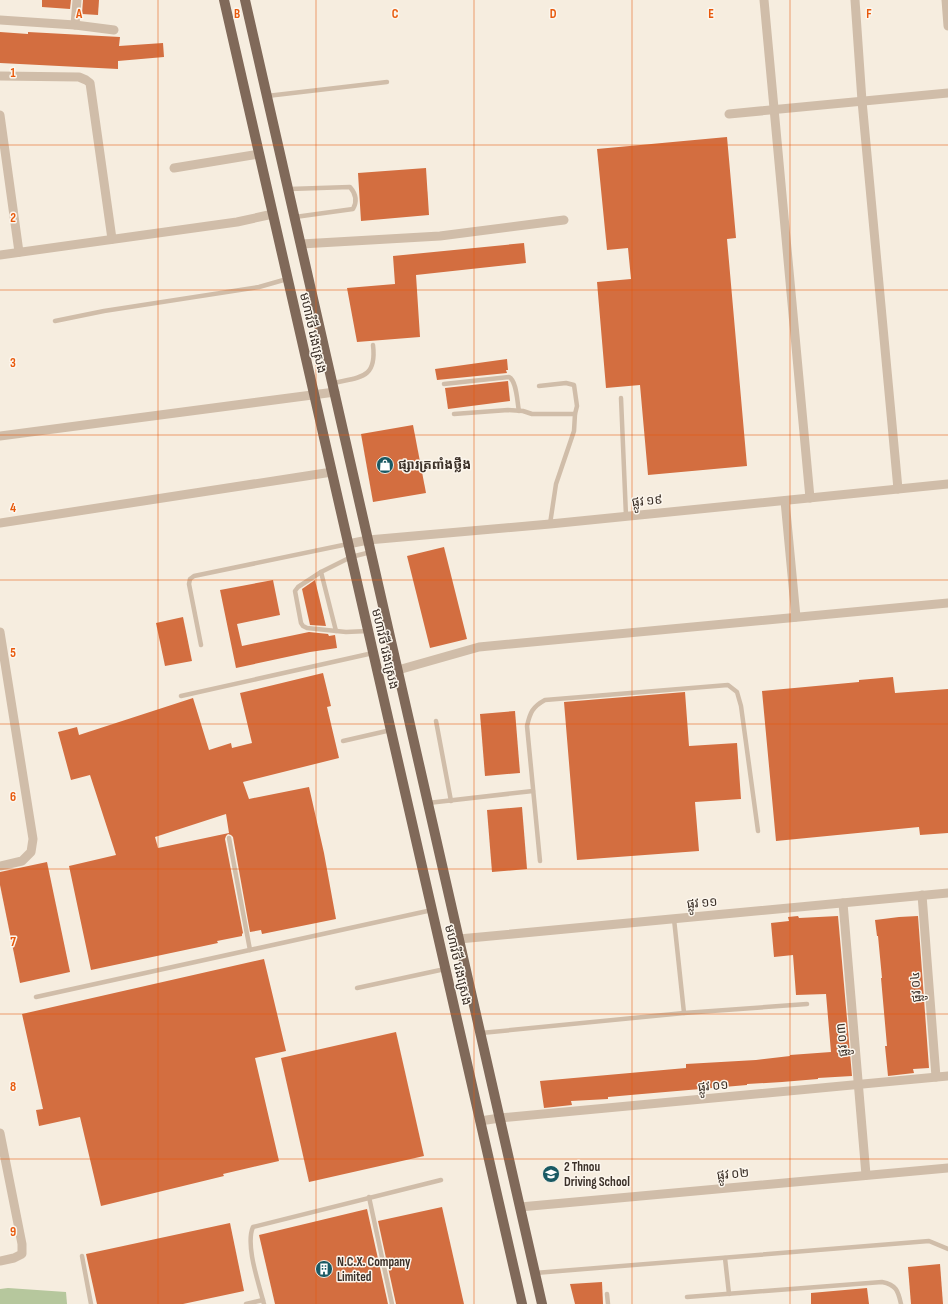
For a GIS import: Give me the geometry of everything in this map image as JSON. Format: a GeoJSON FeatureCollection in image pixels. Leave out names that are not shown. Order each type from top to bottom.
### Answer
{"type":"FeatureCollection","features":[{"type":"Feature","properties":{"kind":"main road","name":"មហាវិថី វេងស្រេង"},"geometry":{"type":"LineString","coordinates":[[224,0],[522,1304]]}},
{"type":"Feature","properties":{"kind":"main road","name":"មហាវិថី វេងស្រេង"},"geometry":{"type":"LineString","coordinates":[[245,0],[542,1304]]}},
{"type":"Feature","properties":{"kind":"street"},"geometry":{"type":"LineString","coordinates":[[75,26],[77,0]]}},
{"type":"Feature","properties":{"kind":"street"},"geometry":{"type":"LineString","coordinates":[[764,0],[810,498]]}},
{"type":"Feature","properties":{"kind":"street"},"geometry":{"type":"LineString","coordinates":[[854,0],[898,489]]}},
{"type":"Feature","properties":{"kind":"street"},"geometry":{"type":"LineString","coordinates":[[946,0],[948,26]]}},
{"type":"Feature","properties":{"kind":"street"},"geometry":{"type":"LineString","coordinates":[[0,20],[114,30]]}},
{"type":"Feature","properties":{"kind":"street"},"geometry":{"type":"LineString","coordinates":[[0,76],[79,77],[90,83],[112,240]]}},
{"type":"Feature","properties":{"kind":"street"},"geometry":{"type":"LineString","coordinates":[[729,114],[948,93]]}},
{"type":"Feature","properties":{"kind":"street"},"geometry":{"type":"LineString","coordinates":[[0,115],[19,252]]}},
{"type":"Feature","properties":{"kind":"street"},"geometry":{"type":"LineString","coordinates":[[174,168],[259,154]]}},
{"type":"Feature","properties":{"kind":"street"},"geometry":{"type":"LineString","coordinates":[[0,255],[237,222],[273,214]]}},
{"type":"Feature","properties":{"kind":"street"},"geometry":{"type":"LineString","coordinates":[[301,244],[440,236],[564,220]]}},
{"type":"Feature","properties":{"kind":"street"},"geometry":{"type":"LineString","coordinates":[[0,436],[314,395],[334,388]]}},
{"type":"Feature","properties":{"kind":"street"},"geometry":{"type":"LineString","coordinates":[[0,524],[332,472]]}},
{"type":"Feature","properties":{"kind":"street","name":"ផ្លូវ ១៩"},"geometry":{"type":"LineString","coordinates":[[348,544],[368,540],[550,524],[948,484]]}},
{"type":"Feature","properties":{"kind":"street"},"geometry":{"type":"LineString","coordinates":[[785,500],[796,617]]}},
{"type":"Feature","properties":{"kind":"street"},"geometry":{"type":"LineString","coordinates":[[398,670],[479,647],[948,603]]}},
{"type":"Feature","properties":{"kind":"street"},"geometry":{"type":"LineString","coordinates":[[0,632],[33,839],[31,852],[22,861],[0,866]]}},
{"type":"Feature","properties":{"kind":"street","name":"ផ្លូវ ១១"},"geometry":{"type":"LineString","coordinates":[[459,939],[948,893]]}},
{"type":"Feature","properties":{"kind":"street","name":"ផ្លូវ ០៤"},"geometry":{"type":"LineString","coordinates":[[922,896],[936,1077]]}},
{"type":"Feature","properties":{"kind":"street","name":"ផ្លូវ ០៣"},"geometry":{"type":"LineString","coordinates":[[843,903],[866,1175]]}},
{"type":"Feature","properties":{"kind":"street","name":"ផ្លូវ ០១"},"geometry":{"type":"LineString","coordinates":[[480,1121],[948,1076]]}},
{"type":"Feature","properties":{"kind":"street"},"geometry":{"type":"LineString","coordinates":[[0,1133],[22,1244],[22,1254],[14,1258],[0,1261]]}},
{"type":"Feature","properties":{"kind":"street","name":"ផ្លូវ ០២"},"geometry":{"type":"LineString","coordinates":[[520,1207],[948,1168]]}},
{"type":"Feature","properties":{"kind":"lane"},"geometry":{"type":"LineString","coordinates":[[267,96],[387,82]]}},
{"type":"Feature","properties":{"kind":"lane"},"geometry":{"type":"LineString","coordinates":[[289,190],[350,187],[354,192],[355,204],[353,209],[295,217]]}},
{"type":"Feature","properties":{"kind":"lane"},"geometry":{"type":"LineString","coordinates":[[55,321],[104,311],[258,287],[288,279]]}},
{"type":"Feature","properties":{"kind":"lane"},"geometry":{"type":"LineString","coordinates":[[334,388],[359,377],[370,370],[374,354],[373,345]]}},
{"type":"Feature","properties":{"kind":"lane"},"geometry":{"type":"LineString","coordinates":[[444,384],[508,377],[512,378],[519,411]]}},
{"type":"Feature","properties":{"kind":"lane"},"geometry":{"type":"LineString","coordinates":[[539,386],[566,383],[574,385],[577,406],[574,431],[556,484],[550,524]]}},
{"type":"Feature","properties":{"kind":"lane"},"geometry":{"type":"LineString","coordinates":[[621,398],[626,516]]}},
{"type":"Feature","properties":{"kind":"lane"},"geometry":{"type":"LineString","coordinates":[[454,414],[508,410],[532,414],[575,414]]}},
{"type":"Feature","properties":{"kind":"lane"},"geometry":{"type":"LineString","coordinates":[[201,645],[189,584],[190,579],[194,576],[348,544]]}},
{"type":"Feature","properties":{"kind":"lane"},"geometry":{"type":"LineString","coordinates":[[368,631],[346,632],[307,628],[303,626],[301,623],[295,591],[298,587],[321,572],[351,557],[371,552]]}},
{"type":"Feature","properties":{"kind":"lane"},"geometry":{"type":"LineString","coordinates":[[321,572],[336,631]]}},
{"type":"Feature","properties":{"kind":"lane"},"geometry":{"type":"LineString","coordinates":[[181,696],[373,653]]}},
{"type":"Feature","properties":{"kind":"lane"},"geometry":{"type":"LineString","coordinates":[[540,861],[527,726],[530,714],[537,705],[545,700],[728,685],[737,692],[741,706],[758,831]]}},
{"type":"Feature","properties":{"kind":"lane"},"geometry":{"type":"LineString","coordinates":[[436,721],[451,801]]}},
{"type":"Feature","properties":{"kind":"lane"},"geometry":{"type":"LineString","coordinates":[[343,740],[391,730]]}},
{"type":"Feature","properties":{"kind":"lane"},"geometry":{"type":"LineString","coordinates":[[428,804],[533,791]]}},
{"type":"Feature","properties":{"kind":"lane"},"geometry":{"type":"LineString","coordinates":[[229,838],[250,950]]}},
{"type":"Feature","properties":{"kind":"lane"},"geometry":{"type":"LineString","coordinates":[[36,997],[432,910]]}},
{"type":"Feature","properties":{"kind":"lane"},"geometry":{"type":"LineString","coordinates":[[674,918],[684,1013]]}},
{"type":"Feature","properties":{"kind":"lane"},"geometry":{"type":"LineString","coordinates":[[357,988],[445,969]]}},
{"type":"Feature","properties":{"kind":"lane"},"geometry":{"type":"LineString","coordinates":[[481,1033],[684,1013],[807,1004]]}},
{"type":"Feature","properties":{"kind":"lane"},"geometry":{"type":"LineString","coordinates":[[246,1304],[263,1302],[250,1244],[253,1227],[441,1180]]}},
{"type":"Feature","properties":{"kind":"lane"},"geometry":{"type":"LineString","coordinates":[[369,1197],[392,1304]]}},
{"type":"Feature","properties":{"kind":"lane"},"geometry":{"type":"LineString","coordinates":[[535,1273],[929,1241],[948,1249]]}},
{"type":"Feature","properties":{"kind":"lane"},"geometry":{"type":"LineString","coordinates":[[82,1256],[91,1304]]}},
{"type":"Feature","properties":{"kind":"lane"},"geometry":{"type":"LineString","coordinates":[[725,1258],[729,1294]]}},
{"type":"Feature","properties":{"kind":"lane"},"geometry":{"type":"LineString","coordinates":[[687,1297],[882,1282],[891,1284],[898,1291],[901,1304]]}},
{"type":"Feature","properties":{"kind":"lane"},"geometry":{"type":"LineString","coordinates":[[607,1294],[608,1304]]}},
{"type":"Feature","properties":{"kind":"green space"},"geometry":{"type":"Polygon","coordinates":[[[8,1288],[66,1292],[67,1304],[0,1304],[0,1289],[8,1288]]]}},
{"type":"Feature","properties":{"kind":"building"},"geometry":{"type":"Polygon","coordinates":[[[42,0],[71,0],[70,9],[42,7],[42,0]]]}},
{"type":"Feature","properties":{"kind":"building"},"geometry":{"type":"Polygon","coordinates":[[[83,0],[99,0],[98,15],[82,14],[83,0]]]}},
{"type":"Feature","properties":{"kind":"building"},"geometry":{"type":"Polygon","coordinates":[[[0,32],[120,37],[119,46],[163,43],[164,57],[118,61],[118,69],[0,63],[0,32]]]}},
{"type":"Feature","properties":{"kind":"building"},"geometry":{"type":"Polygon","coordinates":[[[727,137],[736,238],[727,239],[747,466],[648,475],[640,385],[606,388],[597,282],[631,279],[628,248],[607,250],[597,149],[727,137]]]}},
{"type":"Feature","properties":{"kind":"building"},"geometry":{"type":"Polygon","coordinates":[[[426,168],[429,215],[361,221],[358,173],[426,168]]]}},
{"type":"Feature","properties":{"kind":"building"},"geometry":{"type":"Polygon","coordinates":[[[524,243],[526,263],[416,275],[420,337],[357,342],[347,288],[395,284],[393,256],[524,243]]]}},
{"type":"Feature","properties":{"kind":"building"},"geometry":{"type":"Polygon","coordinates":[[[507,359],[507,373],[437,380],[435,369],[507,359]]]}},
{"type":"Feature","properties":{"kind":"building"},"geometry":{"type":"Polygon","coordinates":[[[508,381],[510,401],[448,409],[445,388],[508,381]]]}},
{"type":"Feature","properties":{"kind":"building","name":"ផ្សារត្រពាំងថ្លឹង"},"geometry":{"type":"Polygon","coordinates":[[[413,425],[426,493],[373,502],[361,434],[413,425]]]}},
{"type":"Feature","properties":{"kind":"building"},"geometry":{"type":"Polygon","coordinates":[[[444,547],[467,639],[430,648],[407,556],[444,547]]]}},
{"type":"Feature","properties":{"kind":"building"},"geometry":{"type":"Polygon","coordinates":[[[273,580],[280,615],[237,624],[242,646],[309,632],[328,634],[329,636],[335,635],[337,648],[310,652],[236,668],[220,590],[273,580]]]}},
{"type":"Feature","properties":{"kind":"building"},"geometry":{"type":"Polygon","coordinates":[[[315,580],[326,626],[310,625],[302,589],[315,580]]]}},
{"type":"Feature","properties":{"kind":"building"},"geometry":{"type":"Polygon","coordinates":[[[183,617],[192,661],[165,666],[156,623],[183,617]]]}},
{"type":"Feature","properties":{"kind":"building"},"geometry":{"type":"Polygon","coordinates":[[[323,673],[331,706],[327,707],[339,758],[243,782],[249,799],[309,787],[324,853],[336,919],[262,934],[261,930],[250,932],[233,837],[228,834],[225,839],[243,933],[242,936],[217,941],[218,943],[91,970],[69,866],[116,855],[90,775],[71,780],[58,732],[77,727],[79,735],[193,698],[209,750],[231,743],[232,748],[252,743],[240,693],[323,673]],[[226,814],[155,837],[158,848],[229,833],[226,814]]]}},
{"type":"Feature","properties":{"kind":"building"},"geometry":{"type":"Polygon","coordinates":[[[893,677],[895,693],[948,689],[948,833],[920,835],[919,827],[776,841],[762,691],[859,682],[859,680],[893,677]]]}},
{"type":"Feature","properties":{"kind":"building"},"geometry":{"type":"Polygon","coordinates":[[[685,692],[689,746],[737,743],[741,799],[695,802],[699,851],[577,860],[564,702],[685,692]]]}},
{"type":"Feature","properties":{"kind":"building"},"geometry":{"type":"Polygon","coordinates":[[[515,711],[520,773],[485,776],[480,714],[515,711]]]}},
{"type":"Feature","properties":{"kind":"building"},"geometry":{"type":"Polygon","coordinates":[[[522,807],[527,869],[492,872],[487,810],[522,807]]]}},
{"type":"Feature","properties":{"kind":"building"},"geometry":{"type":"Polygon","coordinates":[[[47,862],[70,972],[20,983],[0,885],[0,872],[47,862]]]}},
{"type":"Feature","properties":{"kind":"building"},"geometry":{"type":"Polygon","coordinates":[[[798,916],[799,918],[838,916],[852,1076],[608,1097],[608,1099],[571,1101],[572,1105],[544,1108],[540,1081],[686,1068],[686,1064],[756,1060],[790,1055],[831,1052],[826,994],[796,995],[793,955],[774,957],[771,923],[789,921],[788,917],[798,916]]]}},
{"type":"Feature","properties":{"kind":"building"},"geometry":{"type":"Polygon","coordinates":[[[918,916],[929,1068],[913,1069],[914,1073],[888,1076],[882,978],[875,920],[918,916]]]}},
{"type":"Feature","properties":{"kind":"building"},"geometry":{"type":"Polygon","coordinates":[[[264,959],[286,1051],[255,1058],[279,1161],[101,1206],[80,1117],[39,1126],[36,1110],[43,1109],[22,1014],[264,959]]]}},
{"type":"Feature","properties":{"kind":"building"},"geometry":{"type":"Polygon","coordinates":[[[396,1032],[424,1156],[309,1182],[281,1058],[396,1032]]]}},
{"type":"Feature","properties":{"kind":"building"},"geometry":{"type":"Polygon","coordinates":[[[442,1207],[464,1304],[396,1304],[378,1221],[442,1207]]]}},
{"type":"Feature","properties":{"kind":"building","name":"N.C.X. Company Limited"},"geometry":{"type":"Polygon","coordinates":[[[367,1209],[388,1304],[275,1304],[259,1235],[367,1209]]]}},
{"type":"Feature","properties":{"kind":"building"},"geometry":{"type":"Polygon","coordinates":[[[230,1223],[244,1291],[183,1304],[97,1304],[86,1254],[230,1223]]]}},
{"type":"Feature","properties":{"kind":"building"},"geometry":{"type":"Polygon","coordinates":[[[940,1264],[943,1304],[911,1304],[908,1267],[940,1264]]]}},
{"type":"Feature","properties":{"kind":"building"},"geometry":{"type":"Polygon","coordinates":[[[602,1282],[603,1304],[575,1304],[570,1284],[602,1282]]]}},
{"type":"Feature","properties":{"kind":"building"},"geometry":{"type":"Polygon","coordinates":[[[867,1288],[869,1304],[811,1304],[811,1293],[867,1288]]]}},
{"type":"Feature","properties":{"kind":"place","name":"ផ្សារត្រពាំងថ្លឹង"},"geometry":{"type":"Point","coordinates":[385,465]}},
{"type":"Feature","properties":{"kind":"place","name":"2 Thnou Driving School"},"geometry":{"type":"Point","coordinates":[551,1174]}},
{"type":"Feature","properties":{"kind":"place","name":"N.C.X. Company Limited"},"geometry":{"type":"Point","coordinates":[324,1269]}}]}
